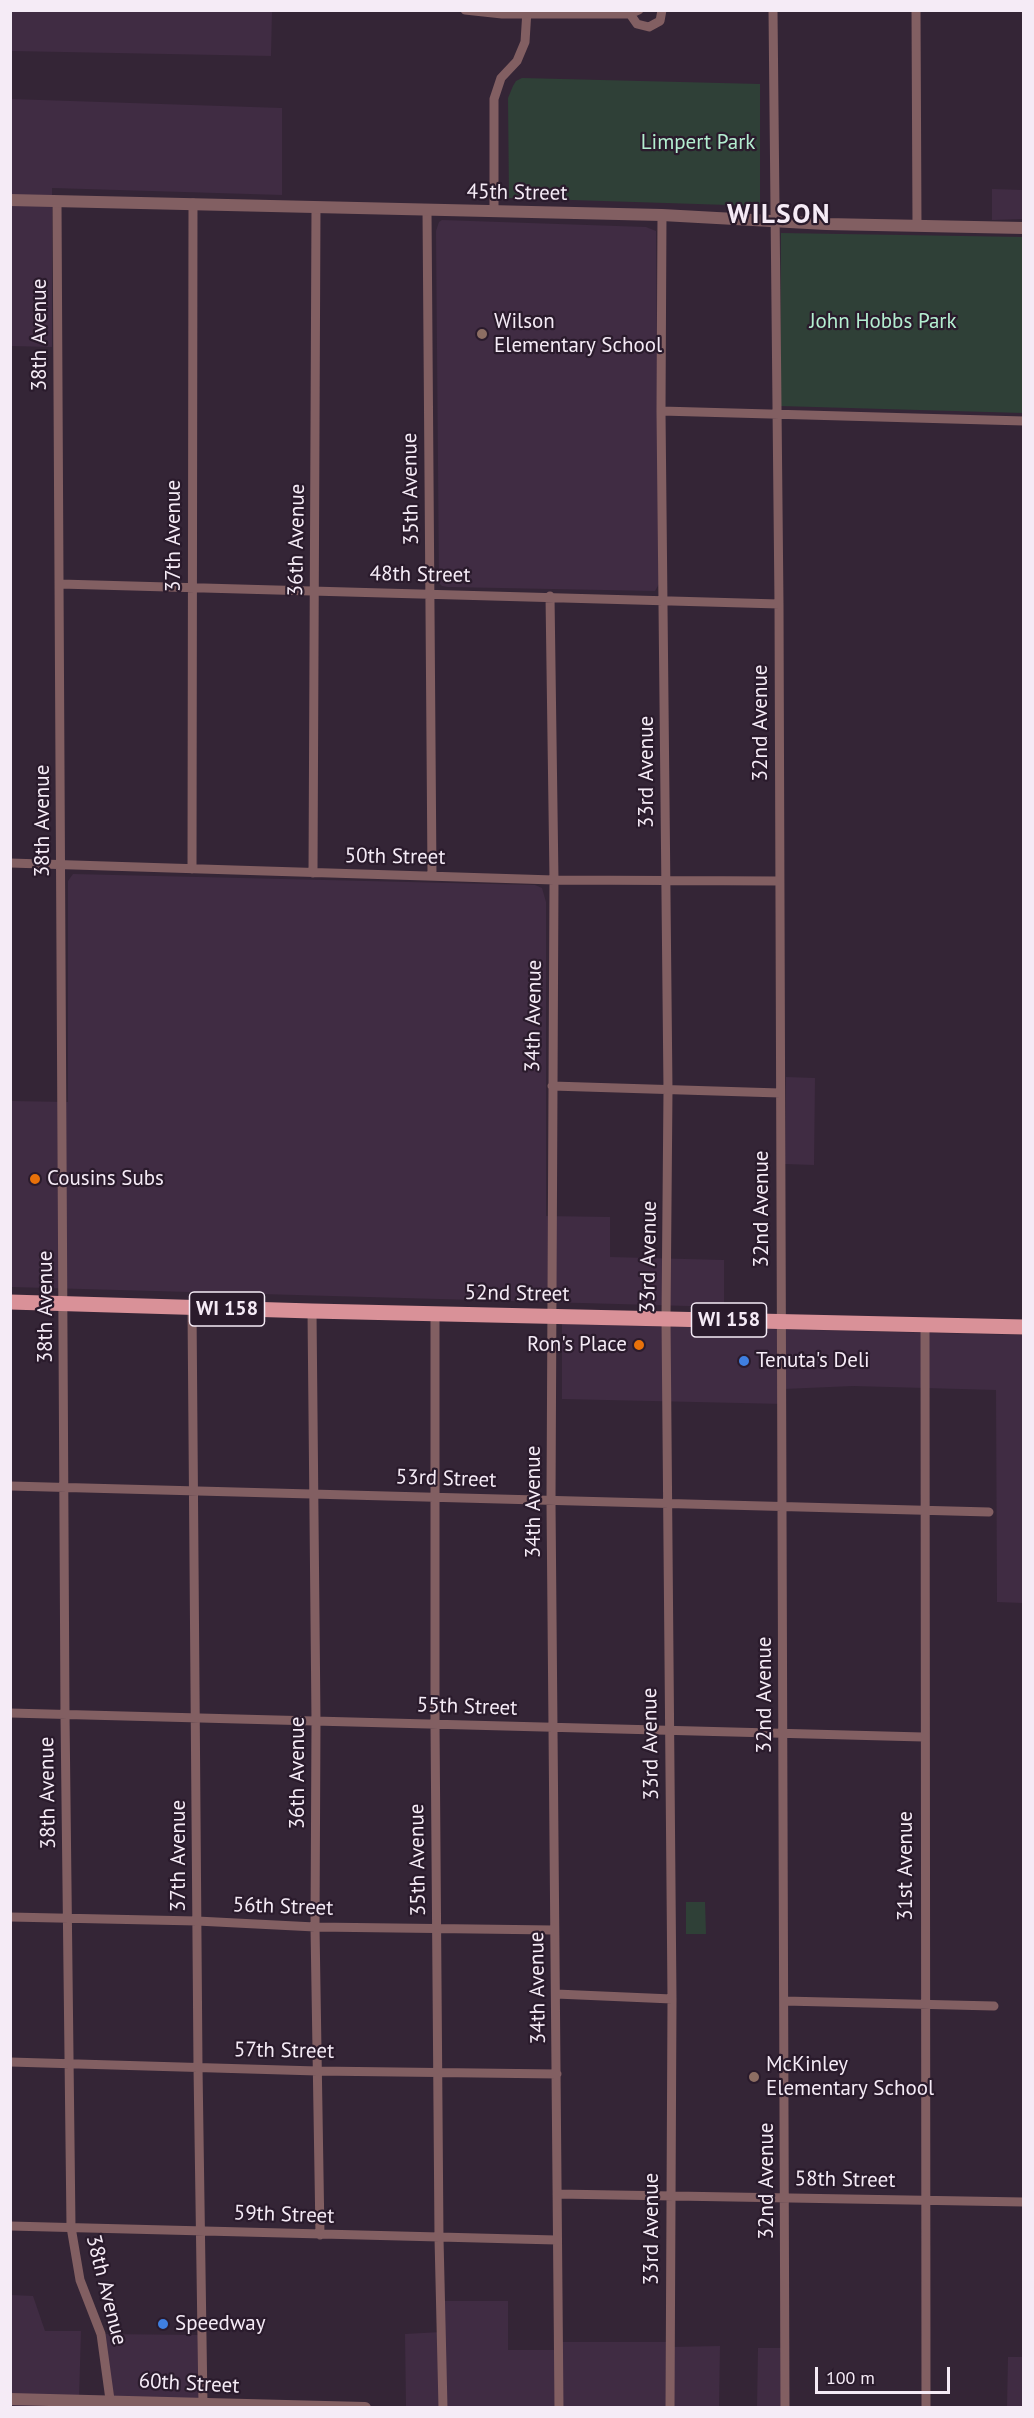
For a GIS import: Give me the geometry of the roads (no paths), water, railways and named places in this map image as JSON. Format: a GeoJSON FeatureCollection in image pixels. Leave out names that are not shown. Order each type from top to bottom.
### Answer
{"type":"FeatureCollection","features":[{"type":"Feature","properties":{"kind":"main road","name":"52nd Street"},"geometry":{"type":"LineString","coordinates":[[10,1302],[1023,1327]]}},
{"type":"Feature","properties":{"kind":"main road"},"geometry":{"type":"LineString","coordinates":[[1004,1326],[1023,1313]]}},
{"type":"Feature","properties":{"kind":"street"},"geometry":{"type":"LineString","coordinates":[[465,10],[480,14],[634,12],[638,24],[649,27],[660,21],[662,10]]}},
{"type":"Feature","properties":{"kind":"street","name":"32nd Avenue"},"geometry":{"type":"LineString","coordinates":[[773,10],[779,604],[785,2408]]}},
{"type":"Feature","properties":{"kind":"street"},"geometry":{"type":"LineString","coordinates":[[916,10],[916,226]]}},
{"type":"Feature","properties":{"kind":"street"},"geometry":{"type":"LineString","coordinates":[[494,212],[494,99],[501,78],[522,52],[527,30],[527,12]]}},
{"type":"Feature","properties":{"kind":"street","name":"45th Street"},"geometry":{"type":"LineString","coordinates":[[10,200],[662,215],[775,221],[1023,228]]}},
{"type":"Feature","properties":{"kind":"street","name":"38th Avenue"},"geometry":{"type":"LineString","coordinates":[[57,201],[65,1715],[71,2228],[80,2280],[100,2334],[110,2404]]}},
{"type":"Feature","properties":{"kind":"street","name":"37th Avenue"},"geometry":{"type":"LineString","coordinates":[[192,869],[193,203]]}},
{"type":"Feature","properties":{"kind":"street","name":"36th Avenue"},"geometry":{"type":"LineString","coordinates":[[313,873],[316,207]]}},
{"type":"Feature","properties":{"kind":"street","name":"35th Avenue"},"geometry":{"type":"LineString","coordinates":[[427,210],[432,875]]}},
{"type":"Feature","properties":{"kind":"street","name":"33rd Avenue"},"geometry":{"type":"LineString","coordinates":[[662,215],[661,411],[668,1090],[666,1318],[672,1999],[670,2408]]}},
{"type":"Feature","properties":{"kind":"street"},"geometry":{"type":"LineString","coordinates":[[661,411],[1023,421]]}},
{"type":"Feature","properties":{"kind":"street","name":"48th Street"},"geometry":{"type":"LineString","coordinates":[[60,584],[779,604]]}},
{"type":"Feature","properties":{"kind":"street","name":"34th Avenue"},"geometry":{"type":"LineString","coordinates":[[550,596],[554,880],[552,1086],[554,1930],[558,2074],[556,2240],[559,2408]]}},
{"type":"Feature","properties":{"kind":"street","name":"50th Street"},"geometry":{"type":"LineString","coordinates":[[10,863],[554,880],[779,881]]}},
{"type":"Feature","properties":{"kind":"street"},"geometry":{"type":"LineString","coordinates":[[552,1086],[780,1093]]}},
{"type":"Feature","properties":{"kind":"street","name":"37th Avenue"},"geometry":{"type":"LineString","coordinates":[[192,1307],[203,2405]]}},
{"type":"Feature","properties":{"kind":"street","name":"36th Avenue"},"geometry":{"type":"LineString","coordinates":[[312,1311],[316,1721],[315,1927],[320,2235]]}},
{"type":"Feature","properties":{"kind":"street","name":"35th Avenue"},"geometry":{"type":"LineString","coordinates":[[435,1312],[437,2072],[443,2408]]}},
{"type":"Feature","properties":{"kind":"street","name":"31st Avenue"},"geometry":{"type":"LineString","coordinates":[[925,1324],[923,1737],[926,2408]]}},
{"type":"Feature","properties":{"kind":"street","name":"53rd Street"},"geometry":{"type":"LineString","coordinates":[[10,1486],[989,1512]]}},
{"type":"Feature","properties":{"kind":"street","name":"55th Street"},"geometry":{"type":"LineString","coordinates":[[10,1713],[923,1737]]}},
{"type":"Feature","properties":{"kind":"street","name":"56th Street"},"geometry":{"type":"LineString","coordinates":[[10,1917],[197,1921],[315,1927],[554,1930]]}},
{"type":"Feature","properties":{"kind":"street"},"geometry":{"type":"LineString","coordinates":[[556,1994],[672,1999]]}},
{"type":"Feature","properties":{"kind":"street"},"geometry":{"type":"LineString","coordinates":[[783,2001],[994,2006]]}},
{"type":"Feature","properties":{"kind":"street","name":"57th Street"},"geometry":{"type":"LineString","coordinates":[[10,2061],[317,2071],[558,2074]]}},
{"type":"Feature","properties":{"kind":"street","name":"58th Street"},"geometry":{"type":"LineString","coordinates":[[558,2194],[1023,2202]]}},
{"type":"Feature","properties":{"kind":"street","name":"59th Street"},"geometry":{"type":"LineString","coordinates":[[10,2226],[556,2240]]}},
{"type":"Feature","properties":{"kind":"street","name":"60th Street"},"geometry":{"type":"LineString","coordinates":[[10,2398],[110,2404],[365,2408]]}},
{"type":"Feature","properties":{"kind":"place","name":"Wilson Elementary School"},"geometry":{"type":"Point","coordinates":[482,334]}},
{"type":"Feature","properties":{"kind":"place","name":"Cousins Subs"},"geometry":{"type":"Point","coordinates":[35,1179]}},
{"type":"Feature","properties":{"kind":"place","name":"Ron's Place"},"geometry":{"type":"Point","coordinates":[639,1345]}},
{"type":"Feature","properties":{"kind":"place","name":"Tenuta's Deli"},"geometry":{"type":"Point","coordinates":[744,1361]}},
{"type":"Feature","properties":{"kind":"place","name":"McKinley Elementary School"},"geometry":{"type":"Point","coordinates":[754,2077]}},
{"type":"Feature","properties":{"kind":"place","name":"Speedway"},"geometry":{"type":"Point","coordinates":[163,2324]}},
{"type":"Feature","properties":{"kind":"district","name":"WILSON"},"geometry":{"type":"Point","coordinates":[779,215]}},
{"type":"Feature","properties":{"kind":"park label","name":"Limpert Park"},"geometry":{"type":"Point","coordinates":[698,143]}},
{"type":"Feature","properties":{"kind":"park label","name":"John Hobbs Park"},"geometry":{"type":"Point","coordinates":[883,322]}}]}
